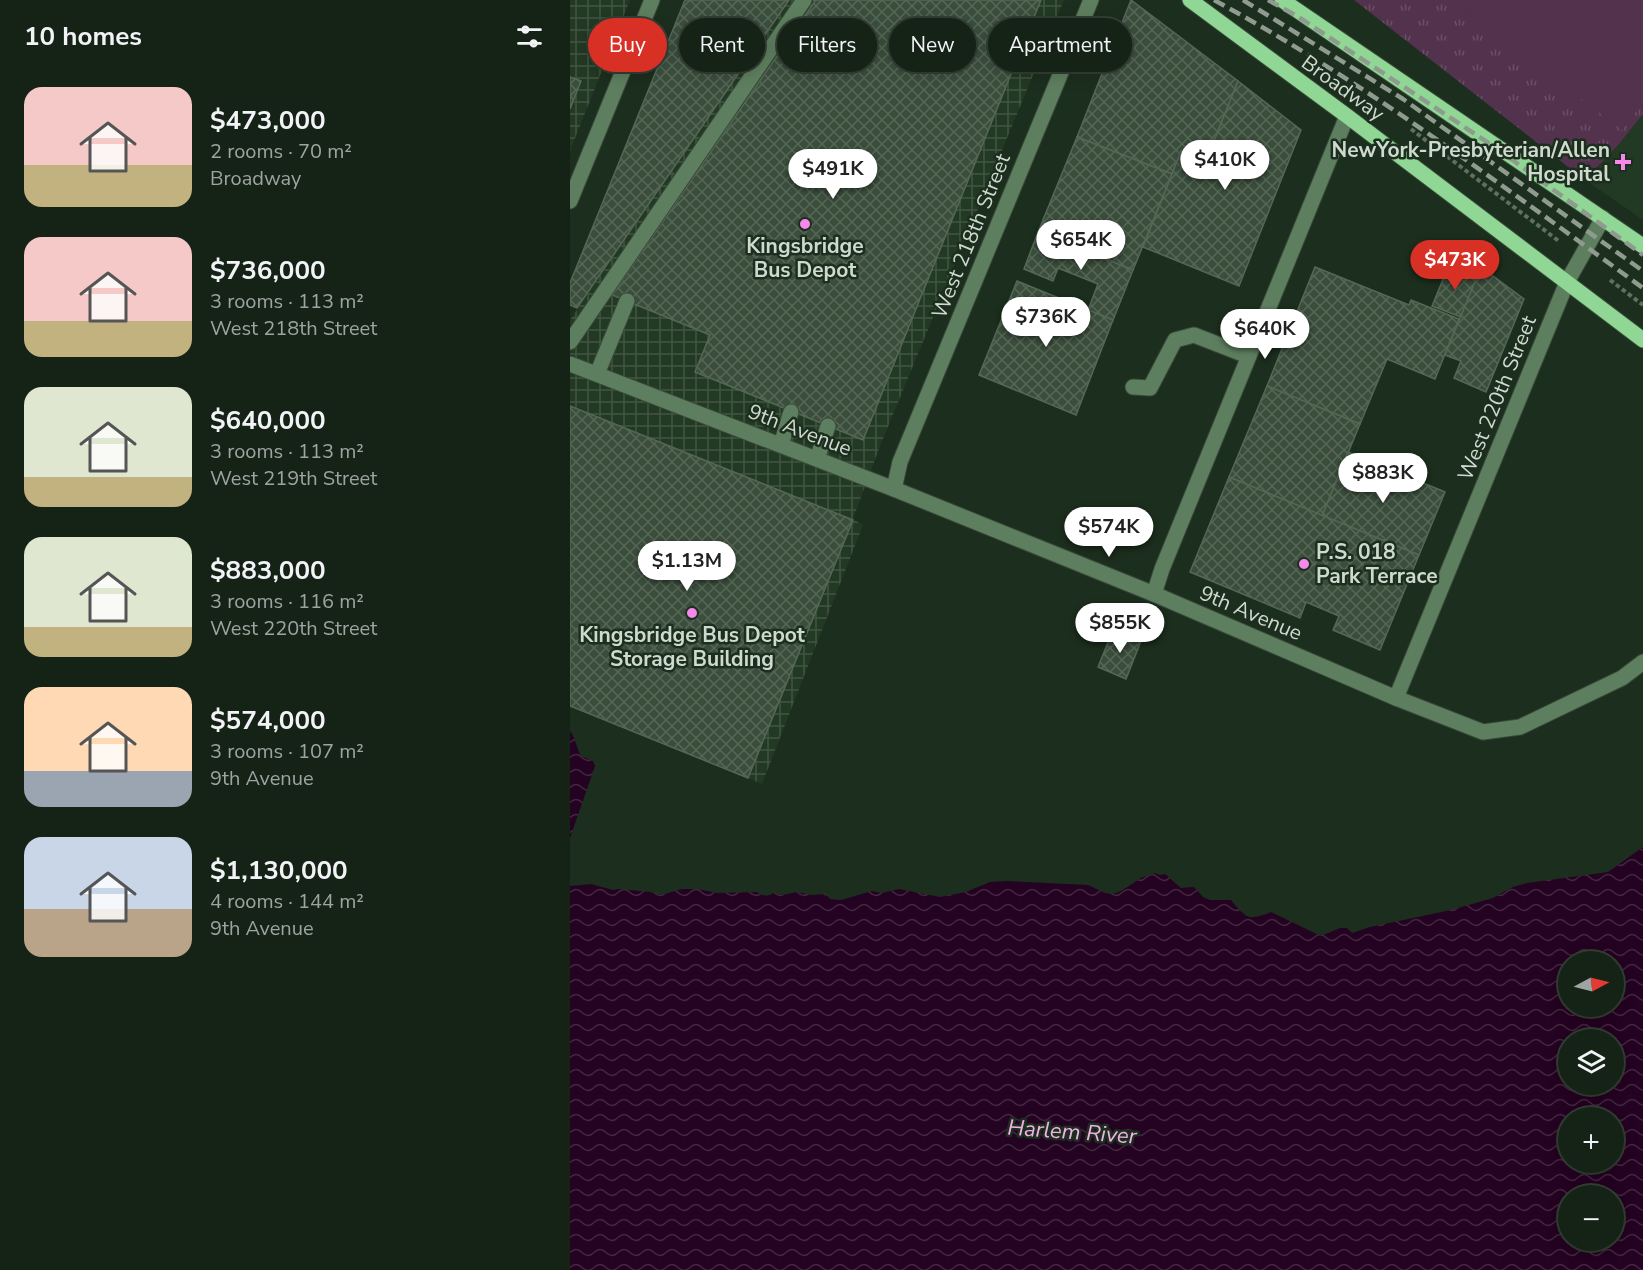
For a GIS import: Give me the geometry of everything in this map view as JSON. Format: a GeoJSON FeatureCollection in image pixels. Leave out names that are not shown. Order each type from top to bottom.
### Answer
{"type":"FeatureCollection","features":[{"type":"Feature","properties":{"kind":"main road","name":"Broadway"},"geometry":{"type":"LineString","coordinates":[[1190,0],[1643,340]]}},
{"type":"Feature","properties":{"kind":"main road","name":"Broadway"},"geometry":{"type":"LineString","coordinates":[[1282,0],[1643,246]]}},
{"type":"Feature","properties":{"kind":"street"},"geometry":{"type":"LineString","coordinates":[[570,201],[652,0]]}},
{"type":"Feature","properties":{"kind":"street"},"geometry":{"type":"LineString","coordinates":[[570,342],[804,0]]}},
{"type":"Feature","properties":{"kind":"street","name":"West 218th Street"},"geometry":{"type":"LineString","coordinates":[[894,489],[900,462],[1091,0]]}},
{"type":"Feature","properties":{"kind":"street"},"geometry":{"type":"LineString","coordinates":[[1154,594],[1162,568],[1347,116]]}},
{"type":"Feature","properties":{"kind":"street","name":"West 220th Street"},"geometry":{"type":"LineString","coordinates":[[1396,698],[1568,282],[1603,218]]}},
{"type":"Feature","properties":{"kind":"street"},"geometry":{"type":"LineString","coordinates":[[597,375],[627,301]]}},
{"type":"Feature","properties":{"kind":"street"},"geometry":{"type":"LineString","coordinates":[[1133,387],[1150,388],[1175,340],[1194,335],[1248,356]]}},
{"type":"Feature","properties":{"kind":"street","name":"9th Avenue"},"geometry":{"type":"LineString","coordinates":[[570,364],[894,489],[1154,594],[1396,698],[1483,732],[1520,727],[1622,678],[1643,662]]}},
{"type":"Feature","properties":{"kind":"street"},"geometry":{"type":"LineString","coordinates":[[781,445],[791,412]]}},
{"type":"Feature","properties":{"kind":"street"},"geometry":{"type":"LineString","coordinates":[[817,459],[828,426]]}},
{"type":"Feature","properties":{"kind":"path"},"geometry":{"type":"LineString","coordinates":[[1411,129],[1560,242]]}},
{"type":"Feature","properties":{"kind":"path"},"geometry":{"type":"LineString","coordinates":[[1610,280],[1643,305]]}},
{"type":"Feature","properties":{"kind":"shaded area"},"geometry":{"type":"Polygon","coordinates":[[[570,0],[630,0],[623,18],[588,18],[588,72],[601,72],[570,151],[570,0]]]}},
{"type":"Feature","properties":{"kind":"shaded area","name":"Kingsbridge Bus Depot"},"geometry":{"type":"Polygon","coordinates":[[[789,0],[1064,0],[1057,18],[988,18],[988,72],[1034,72],[880,446],[853,519],[863,525],[762,784],[570,703],[570,320],[740,72],[765,72],[765,35],[789,0]]]}},
{"type":"Feature","properties":{"kind":"shaded area","name":"NewYork-Presbyterian/Allen Hospital"},"geometry":{"type":"Polygon","coordinates":[[[1643,114],[1643,220],[1585,180],[1643,114]]]}},
{"type":"Feature","properties":{"kind":"green space"},"geometry":{"type":"Polygon","coordinates":[[[1354,0],[1643,0],[1643,114],[1585,180],[1354,0]]]}},
{"type":"Feature","properties":{"kind":"green space"},"geometry":{"type":"Polygon","coordinates":[[[1451,0],[1643,0],[1643,102],[1622,130],[1451,0]]]}},
{"type":"Feature","properties":{"kind":"water"},"geometry":{"type":"Polygon","coordinates":[[[570,731],[581,756],[593,761],[595,766],[570,838],[570,731]]]}},
{"type":"Feature","properties":{"kind":"water","name":"Harlem River"},"geometry":{"type":"Polygon","coordinates":[[[1643,847],[1643,1270],[570,1270],[570,886],[591,884],[613,890],[650,892],[661,895],[682,889],[718,893],[757,892],[765,895],[797,892],[811,895],[826,894],[830,899],[841,900],[872,891],[882,893],[899,889],[940,897],[966,892],[990,882],[1007,881],[1088,885],[1113,894],[1155,873],[1165,874],[1181,888],[1194,887],[1203,897],[1210,900],[1231,900],[1245,915],[1257,917],[1271,912],[1321,936],[1340,928],[1347,928],[1352,933],[1451,910],[1493,898],[1513,887],[1608,872],[1643,847]]]}},
{"type":"Feature","properties":{"kind":"building"},"geometry":{"type":"Polygon","coordinates":[[[685,0],[789,0],[765,35],[765,18],[679,18],[679,72],[739,72],[577,308],[570,305],[570,283],[656,72],[667,72],[667,44],[685,0]]]}},
{"type":"Feature","properties":{"kind":"building","name":"Kingsbridge Bus Depot"},"geometry":{"type":"Polygon","coordinates":[[[813,0],[1041,0],[1034,18],[988,18],[988,72],[1012,72],[863,440],[695,372],[710,335],[612,295],[777,56],[777,72],[877,72],[877,18],[803,18],[815,1],[813,0]]]}},
{"type":"Feature","properties":{"kind":"building"},"geometry":{"type":"Polygon","coordinates":[[[1131,0],[1238,81],[1206,161],[1181,151],[1172,174],[1077,137],[1103,72],[1132,72],[1132,18],[1124,18],[1131,0]]]}},
{"type":"Feature","properties":{"kind":"building"},"geometry":{"type":"Polygon","coordinates":[[[570,77],[581,81],[570,109],[570,77]]]}},
{"type":"Feature","properties":{"kind":"building"},"geometry":{"type":"Polygon","coordinates":[[[1238,81],[1301,130],[1239,286],[1143,247],[1181,151],[1206,161],[1238,81]]]}},
{"type":"Feature","properties":{"kind":"building"},"geometry":{"type":"Polygon","coordinates":[[[1077,137],[1172,174],[1133,270],[1038,232],[1077,137]]]}},
{"type":"Feature","properties":{"kind":"building"},"geometry":{"type":"Polygon","coordinates":[[[1038,232],[1133,270],[1113,320],[1088,310],[1098,284],[1058,268],[1053,281],[1024,269],[1038,232]]]}},
{"type":"Feature","properties":{"kind":"building"},"geometry":{"type":"Polygon","coordinates":[[[1449,265],[1477,276],[1461,317],[1432,306],[1449,265]]]}},
{"type":"Feature","properties":{"kind":"building"},"geometry":{"type":"Polygon","coordinates":[[[1315,267],[1409,305],[1411,300],[1459,319],[1435,379],[1387,359],[1360,424],[1267,386],[1315,267]]]}},
{"type":"Feature","properties":{"kind":"building"},"geometry":{"type":"Polygon","coordinates":[[[1481,267],[1524,299],[1486,392],[1454,378],[1461,361],[1445,355],[1481,267]]]}},
{"type":"Feature","properties":{"kind":"building"},"geometry":{"type":"Polygon","coordinates":[[[1017,281],[1113,320],[1076,415],[979,375],[1017,281]]]}},
{"type":"Feature","properties":{"kind":"building"},"geometry":{"type":"Polygon","coordinates":[[[1267,386],[1360,424],[1322,516],[1229,477],[1267,386]]]}},
{"type":"Feature","properties":{"kind":"building","name":"Kingsbridge Bus Depot Storage Building"},"geometry":{"type":"Polygon","coordinates":[[[570,406],[853,520],[748,778],[570,706],[570,406]]]}},
{"type":"Feature","properties":{"kind":"building"},"geometry":{"type":"Polygon","coordinates":[[[1348,452],[1445,492],[1419,555],[1322,516],[1348,452]]]}},
{"type":"Feature","properties":{"kind":"building","name":"P.S. 018 Park Terrace"},"geometry":{"type":"Polygon","coordinates":[[[1229,477],[1419,555],[1380,650],[1333,630],[1339,616],[1306,602],[1300,618],[1190,572],[1229,477]]]}},
{"type":"Feature","properties":{"kind":"building"},"geometry":{"type":"Polygon","coordinates":[[[1113,630],[1141,641],[1126,679],[1098,667],[1113,630]]]}},
{"type":"Feature","properties":{"kind":"railway"},"geometry":{"type":"LineString","coordinates":[[1214,0],[1325,65],[1433,137],[1643,288]]}},
{"type":"Feature","properties":{"kind":"railway"},"geometry":{"type":"LineString","coordinates":[[1243,0],[1403,99],[1643,271]]}},
{"type":"Feature","properties":{"kind":"railway"},"geometry":{"type":"LineString","coordinates":[[1268,0],[1297,16],[1496,148],[1643,255]]}},
{"type":"Feature","properties":{"kind":"place","name":"NewYork-Presbyterian/Allen Hospital"},"geometry":{"type":"Point","coordinates":[1623,162]}},
{"type":"Feature","properties":{"kind":"place","name":"Kingsbridge Bus Depot"},"geometry":{"type":"Point","coordinates":[805,224]}},
{"type":"Feature","properties":{"kind":"place","name":"P.S. 018 Park Terrace"},"geometry":{"type":"Point","coordinates":[1304,564]}},
{"type":"Feature","properties":{"kind":"place","name":"Kingsbridge Bus Depot Storage Building"},"geometry":{"type":"Point","coordinates":[692,613]}}]}
